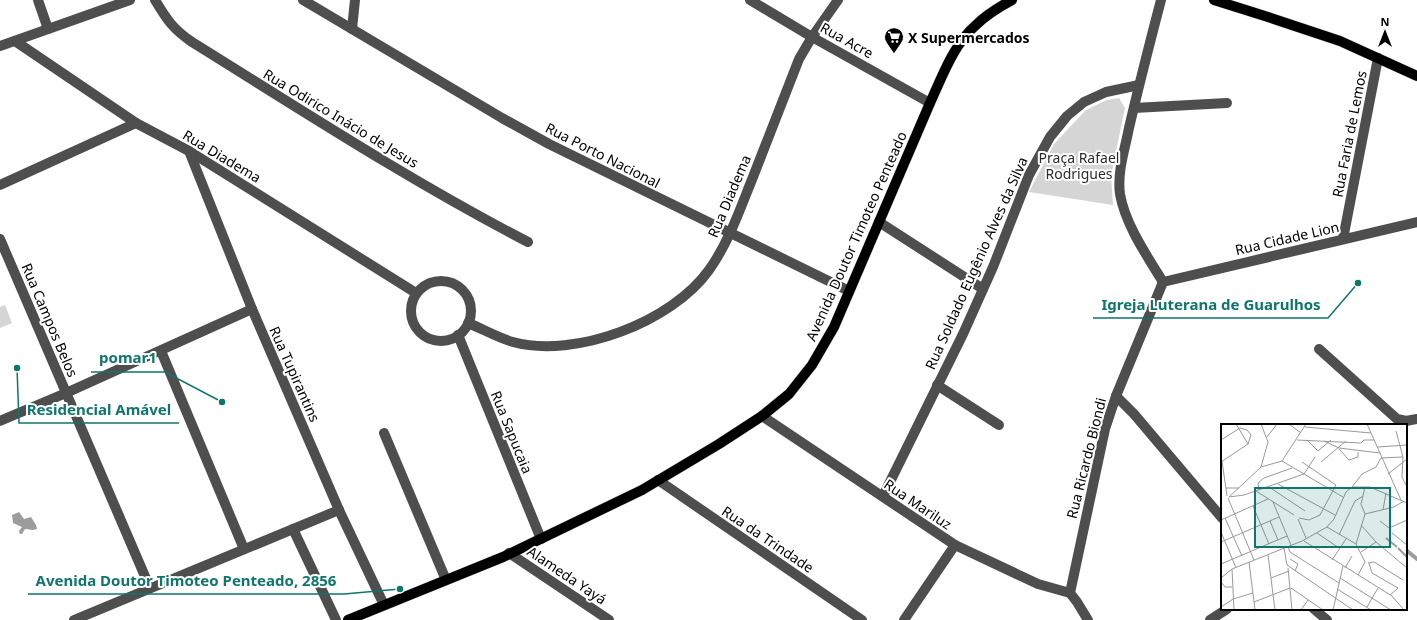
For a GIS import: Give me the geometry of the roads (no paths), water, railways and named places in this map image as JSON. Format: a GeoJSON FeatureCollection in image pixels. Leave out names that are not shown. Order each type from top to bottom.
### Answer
{"type":"FeatureCollection","features":[{"type":"Feature","properties":{"kind":"main road","name":"Avenida Doutor Timoteo Penteado"},"geometry":{"type":"LineString","coordinates":[[351,619],[509,554],[642,490],[719,444],[762,416],[788,394],[812,365],[834,327],[930,103],[958,46],[975,26],[1012,0]]}},
{"type":"Feature","properties":{"kind":"main road"},"geometry":{"type":"LineString","coordinates":[[1214,0],[1317,33],[1417,76]]}},
{"type":"Feature","properties":{"kind":"street"},"geometry":{"type":"LineString","coordinates":[[38,0],[48,29]]}},
{"type":"Feature","properties":{"kind":"street"},"geometry":{"type":"LineString","coordinates":[[0,46],[130,0]]}},
{"type":"Feature","properties":{"kind":"street","name":"Rua Odirico Inácio de Jesus"},"geometry":{"type":"LineString","coordinates":[[155,0],[169,23],[179,34],[372,154],[528,242]]}},
{"type":"Feature","properties":{"kind":"street","name":"Rua Porto Nacional"},"geometry":{"type":"LineString","coordinates":[[303,0],[502,118],[549,144],[849,292]]}},
{"type":"Feature","properties":{"kind":"street"},"geometry":{"type":"LineString","coordinates":[[352,29],[355,0]]}},
{"type":"Feature","properties":{"kind":"street","name":"Rua Acre"},"geometry":{"type":"LineString","coordinates":[[750,0],[812,37],[930,103]]}},
{"type":"Feature","properties":{"kind":"street","name":"Rua Diadema"},"geometry":{"type":"LineString","coordinates":[[468,323],[513,342],[540,346],[568,345],[610,335],[636,326],[666,309],[688,293],[708,271],[730,234],[799,59],[812,37],[838,0]]}},
{"type":"Feature","properties":{"kind":"street"},"geometry":{"type":"LineString","coordinates":[[1161,0],[1120,169],[1120,194],[1126,216],[1143,250],[1163,282]]}},
{"type":"Feature","properties":{"kind":"street","name":"Rua Diadema"},"geometry":{"type":"LineString","coordinates":[[15,41],[136,123],[189,151],[416,293]]}},
{"type":"Feature","properties":{"kind":"street","name":"Rua Faria de Lemos"},"geometry":{"type":"LineString","coordinates":[[1343,239],[1378,58]]}},
{"type":"Feature","properties":{"kind":"street","name":"Rua Soldado Eugênio Alves da Silva"},"geometry":{"type":"LineString","coordinates":[[883,496],[963,334],[983,289],[1029,175],[1050,137],[1067,116],[1084,102],[1106,92],[1139,86]]}},
{"type":"Feature","properties":{"kind":"street"},"geometry":{"type":"LineString","coordinates":[[1134,108],[1227,103]]}},
{"type":"Feature","properties":{"kind":"street"},"geometry":{"type":"LineString","coordinates":[[0,185],[136,123]]}},
{"type":"Feature","properties":{"kind":"street","name":"Rua Tupirantins"},"geometry":{"type":"LineString","coordinates":[[189,151],[252,309],[339,510],[384,605]]}},
{"type":"Feature","properties":{"kind":"street"},"geometry":{"type":"LineString","coordinates":[[879,222],[983,289]]}},
{"type":"Feature","properties":{"kind":"street","name":"Rua Cidade Lion"},"geometry":{"type":"LineString","coordinates":[[1163,282],[1417,222]]}},
{"type":"Feature","properties":{"kind":"street","name":"Rua Campos Belos"},"geometry":{"type":"LineString","coordinates":[[0,239],[150,588]]}},
{"type":"Feature","properties":{"kind":"street"},"geometry":{"type":"LineString","coordinates":[[432,282],[452,282],[460,287],[467,295],[471,314],[468,323],[464,330],[448,340],[428,338],[420,332],[414,323],[411,313],[412,303],[416,293],[423,286],[432,282]]}},
{"type":"Feature","properties":{"kind":"street","name":"Rua Ricardo Biondi"},"geometry":{"type":"LineString","coordinates":[[1070,593],[1105,429],[1116,396],[1163,282]]}},
{"type":"Feature","properties":{"kind":"street"},"geometry":{"type":"LineString","coordinates":[[0,421],[161,351],[252,309]]}},
{"type":"Feature","properties":{"kind":"street","name":"Rua Sapucaia"},"geometry":{"type":"LineString","coordinates":[[458,335],[541,539]]}},
{"type":"Feature","properties":{"kind":"street"},"geometry":{"type":"LineString","coordinates":[[1319,349],[1395,422],[1417,419]]}},
{"type":"Feature","properties":{"kind":"street"},"geometry":{"type":"LineString","coordinates":[[161,351],[244,549]]}},
{"type":"Feature","properties":{"kind":"street"},"geometry":{"type":"LineString","coordinates":[[937,385],[999,425]]}},
{"type":"Feature","properties":{"kind":"street"},"geometry":{"type":"LineString","coordinates":[[1116,396],[1134,414],[1221,517]]}},
{"type":"Feature","properties":{"kind":"street","name":"Rua Mariluz"},"geometry":{"type":"LineString","coordinates":[[762,416],[955,545],[1038,584],[1070,593]]}},
{"type":"Feature","properties":{"kind":"street"},"geometry":{"type":"LineString","coordinates":[[384,433],[446,580]]}},
{"type":"Feature","properties":{"kind":"street","name":"Rua da Trindade"},"geometry":{"type":"LineString","coordinates":[[658,480],[862,620]]}},
{"type":"Feature","properties":{"kind":"street"},"geometry":{"type":"LineString","coordinates":[[74,620],[339,510]]}},
{"type":"Feature","properties":{"kind":"street"},"geometry":{"type":"LineString","coordinates":[[293,529],[336,620]]}},
{"type":"Feature","properties":{"kind":"street"},"geometry":{"type":"LineString","coordinates":[[904,620],[955,545]]}},
{"type":"Feature","properties":{"kind":"street","name":"Alameda Yayá"},"geometry":{"type":"LineString","coordinates":[[509,554],[609,620]]}},
{"type":"Feature","properties":{"kind":"street"},"geometry":{"type":"LineString","coordinates":[[1070,593],[1078,602],[1088,620]]}},
{"type":"Feature","properties":{"kind":"street"},"geometry":{"type":"LineString","coordinates":[[1210,620],[1225,610]]}},
{"type":"Feature","properties":{"kind":"street"},"geometry":{"type":"LineString","coordinates":[[1315,610],[1327,620]]}},
{"type":"Feature","properties":{"kind":"waterway"},"geometry":{"type":"LineString","coordinates":[[1407,551],[1417,559]]}},
{"type":"Feature","properties":{"kind":"place","name":"X Supermercados"},"geometry":{"type":"Point","coordinates":[894,54]}},
{"type":"Feature","properties":{"kind":"place","name":"Igreja Luterana de Guarulhos"},"geometry":{"type":"Point","coordinates":[1358,283]}},
{"type":"Feature","properties":{"kind":"place","name":"Residencial Amável"},"geometry":{"type":"Point","coordinates":[17,368]}},
{"type":"Feature","properties":{"kind":"place","name":"pomar1"},"geometry":{"type":"Point","coordinates":[222,402]}},
{"type":"Feature","properties":{"kind":"place","name":"Avenida Doutor Timoteo Penteado, 2856"},"geometry":{"type":"Point","coordinates":[400,589]}},
{"type":"Feature","properties":{"kind":"park label","name":"Praça Rafael Rodrigues"},"geometry":{"type":"Point","coordinates":[1079,166]}}]}
